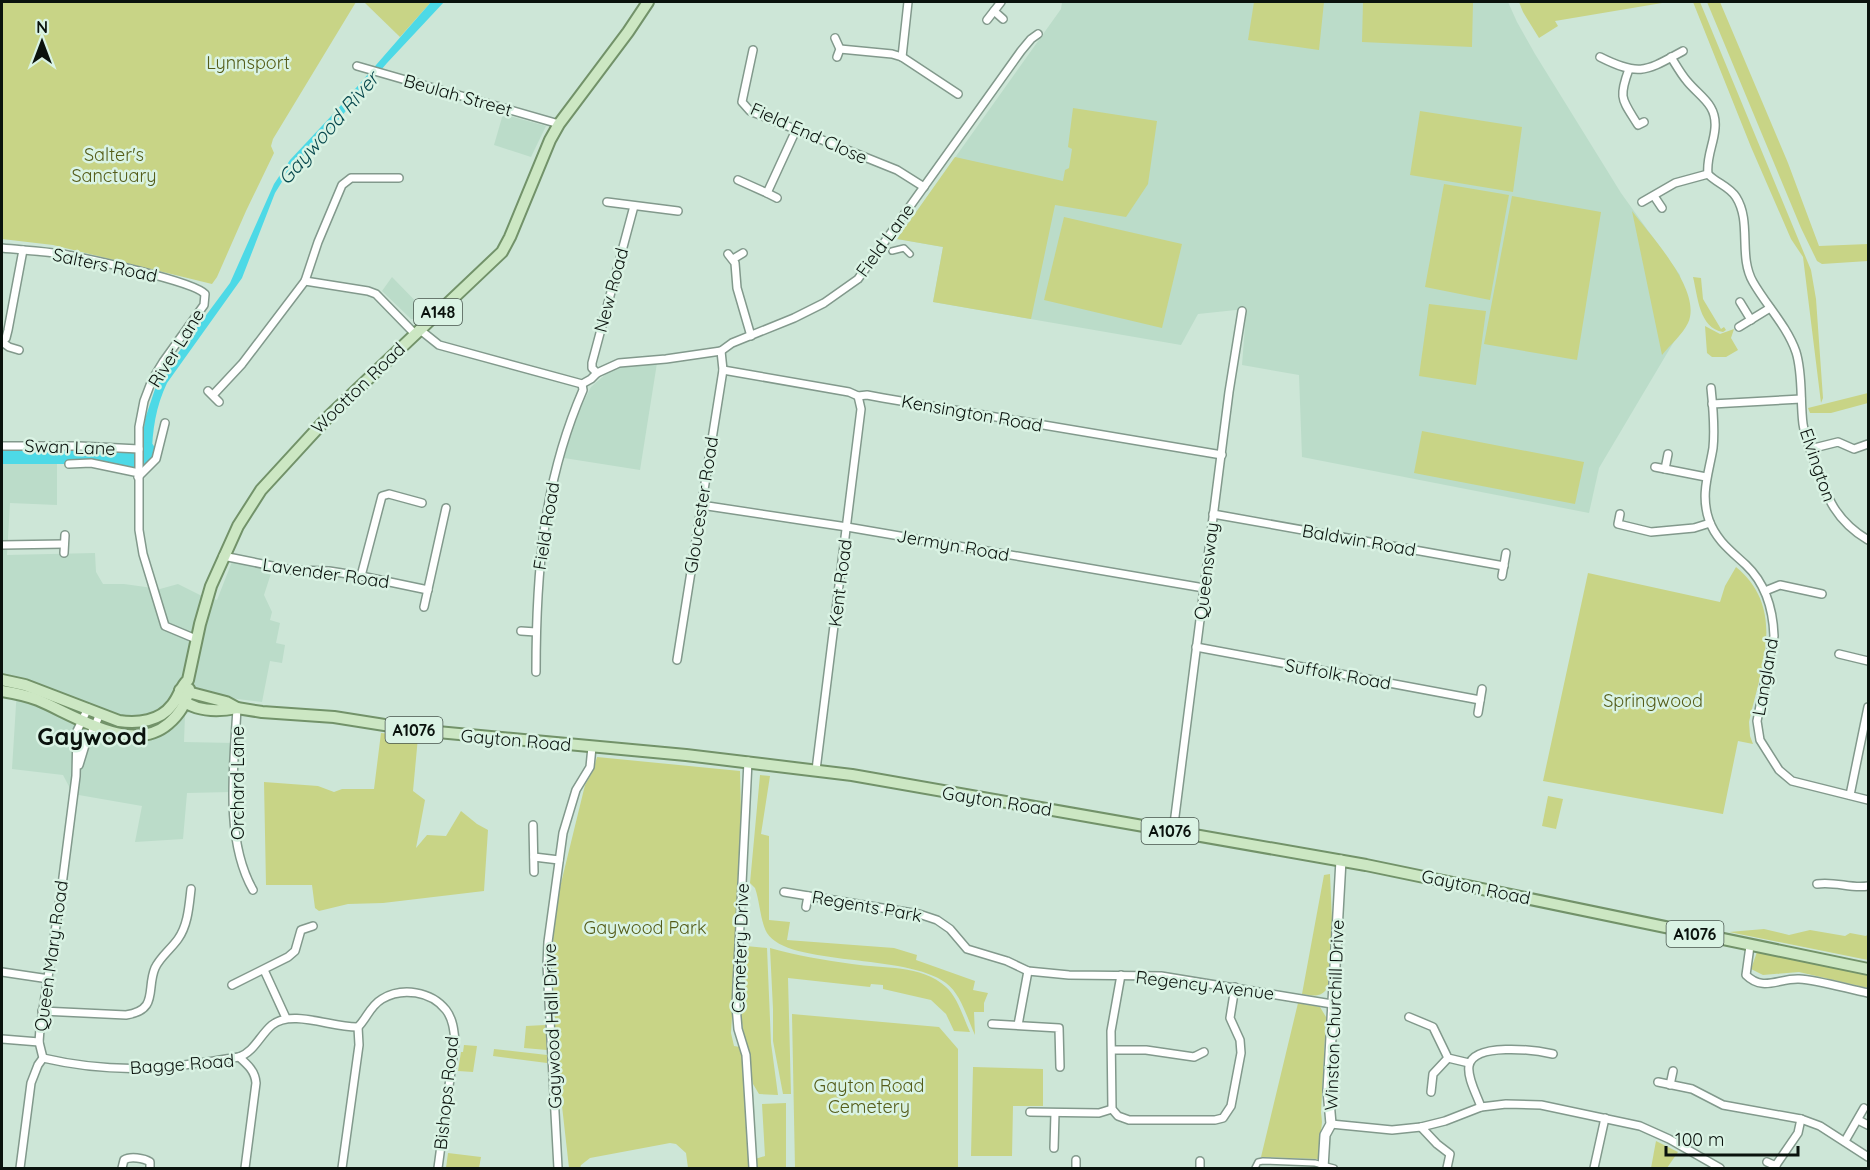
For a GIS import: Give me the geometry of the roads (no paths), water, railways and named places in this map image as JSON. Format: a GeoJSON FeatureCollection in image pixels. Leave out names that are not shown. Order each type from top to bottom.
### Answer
{"type":"FeatureCollection","features":[{"type":"Feature","properties":{"kind":"main road","name":"Wootton Road"},"geometry":{"type":"LineString","coordinates":[[183,696],[208,596],[223,556],[251,503],[271,477],[328,417],[416,331],[502,252],[559,124],[628,33],[648,2]]}},
{"type":"Feature","properties":{"kind":"main road","name":"A148"},"geometry":{"type":"LineString","coordinates":[[2,680],[25,685],[128,722],[147,720],[162,714],[183,696]]}},
{"type":"Feature","properties":{"kind":"main road","name":"A148"},"geometry":{"type":"LineString","coordinates":[[2,691],[38,700],[81,721],[120,734],[142,736],[163,729],[178,714],[183,696]]}},
{"type":"Feature","properties":{"kind":"main road","name":"Gayton Road"},"geometry":{"type":"LineString","coordinates":[[183,696],[226,702],[237,708],[262,712],[334,717],[437,733],[748,761],[816,770],[1341,860],[1869,969]]}},
{"type":"Feature","properties":{"kind":"street"},"geometry":{"type":"LineString","coordinates":[[902,57],[908,2]]}},
{"type":"Feature","properties":{"kind":"street"},"geometry":{"type":"LineString","coordinates":[[987,20],[1001,2]]}},
{"type":"Feature","properties":{"kind":"street"},"geometry":{"type":"LineString","coordinates":[[994,11],[1003,19]]}},
{"type":"Feature","properties":{"kind":"street","name":"Field Lane"},"geometry":{"type":"LineString","coordinates":[[582,384],[597,373],[619,363],[721,351],[732,343],[824,303],[850,286],[872,261],[1021,51],[1038,34]]}},
{"type":"Feature","properties":{"kind":"street"},"geometry":{"type":"LineString","coordinates":[[835,38],[840,49],[837,57]]}},
{"type":"Feature","properties":{"kind":"street"},"geometry":{"type":"LineString","coordinates":[[840,49],[902,57],[958,94]]}},
{"type":"Feature","properties":{"kind":"street","name":"Field End Close"},"geometry":{"type":"LineString","coordinates":[[753,50],[742,102],[750,111],[897,170],[924,187]]}},
{"type":"Feature","properties":{"kind":"street"},"geometry":{"type":"LineString","coordinates":[[1600,57],[1629,69],[1648,69],[1683,51]]}},
{"type":"Feature","properties":{"kind":"street"},"geometry":{"type":"LineString","coordinates":[[1642,202],[1683,179],[1708,174],[1708,156],[1715,129],[1713,111],[1704,96],[1685,80],[1671,57]]}},
{"type":"Feature","properties":{"kind":"street","name":"Beulah Street"},"geometry":{"type":"LineString","coordinates":[[359,67],[559,124]]}},
{"type":"Feature","properties":{"kind":"street"},"geometry":{"type":"LineString","coordinates":[[1629,69],[1622,89],[1622,98],[1638,125],[1644,122]]}},
{"type":"Feature","properties":{"kind":"street"},"geometry":{"type":"LineString","coordinates":[[766,193],[796,130]]}},
{"type":"Feature","properties":{"kind":"street","name":"Elvington"},"geometry":{"type":"LineString","coordinates":[[1708,174],[1736,197],[1742,210],[1749,273],[1796,351],[1804,428],[1824,491],[1840,519],[1869,540]]}},
{"type":"Feature","properties":{"kind":"street"},"geometry":{"type":"LineString","coordinates":[[213,396],[242,364],[305,281],[342,185],[351,178],[396,178],[393,189]]}},
{"type":"Feature","properties":{"kind":"street"},"geometry":{"type":"LineString","coordinates":[[738,180],[777,198]]}},
{"type":"Feature","properties":{"kind":"street"},"geometry":{"type":"LineString","coordinates":[[1654,196],[1662,208]]}},
{"type":"Feature","properties":{"kind":"street"},"geometry":{"type":"LineString","coordinates":[[607,202],[678,212]]}},
{"type":"Feature","properties":{"kind":"street","name":"New Road"},"geometry":{"type":"LineString","coordinates":[[597,373],[592,368],[592,363],[634,206]]}},
{"type":"Feature","properties":{"kind":"street","name":"Salters Road"},"geometry":{"type":"LineString","coordinates":[[2,248],[60,254],[97,262],[195,287],[205,294]]}},
{"type":"Feature","properties":{"kind":"street"},"geometry":{"type":"LineString","coordinates":[[892,251],[904,249],[910,255]]}},
{"type":"Feature","properties":{"kind":"street"},"geometry":{"type":"LineString","coordinates":[[19,350],[2,342],[8,330],[23,250]]}},
{"type":"Feature","properties":{"kind":"street"},"geometry":{"type":"LineString","coordinates":[[743,253],[731,257],[735,263],[737,288],[751,336]]}},
{"type":"Feature","properties":{"kind":"street"},"geometry":{"type":"LineString","coordinates":[[305,281],[376,294],[416,331],[439,345],[582,384]]}},
{"type":"Feature","properties":{"kind":"street","name":"River Lane"},"geometry":{"type":"LineString","coordinates":[[196,639],[169,628],[164,622],[143,554],[139,530],[139,427],[144,402],[152,380],[204,305],[205,294]]}},
{"type":"Feature","properties":{"kind":"street"},"geometry":{"type":"LineString","coordinates":[[1740,302],[1751,320]]}},
{"type":"Feature","properties":{"kind":"street"},"geometry":{"type":"LineString","coordinates":[[1739,327],[1770,308]]}},
{"type":"Feature","properties":{"kind":"street","name":"Queensway"},"geometry":{"type":"LineString","coordinates":[[1173,832],[1229,392],[1242,311]]}},
{"type":"Feature","properties":{"kind":"street","name":"Gloucester Road"},"geometry":{"type":"LineString","coordinates":[[677,660],[723,370],[721,351]]}},
{"type":"Feature","properties":{"kind":"street","name":"Kensington Road"},"geometry":{"type":"LineString","coordinates":[[723,370],[849,392],[858,396],[867,395],[1222,455]]}},
{"type":"Feature","properties":{"kind":"street","name":"Field Road"},"geometry":{"type":"LineString","coordinates":[[536,672],[539,566],[551,491],[563,443],[583,390],[582,384]]}},
{"type":"Feature","properties":{"kind":"street","name":"Langland"},"geometry":{"type":"LineString","coordinates":[[1711,388],[1713,447],[1704,496],[1710,523],[1726,548],[1746,566],[1765,591],[1771,610],[1774,636],[1757,721],[1760,740],[1779,770],[1792,781],[1869,800]]}},
{"type":"Feature","properties":{"kind":"street","name":"Kent Road"},"geometry":{"type":"LineString","coordinates":[[816,770],[861,409],[858,396]]}},
{"type":"Feature","properties":{"kind":"street"},"geometry":{"type":"LineString","coordinates":[[1712,404],[1801,399]]}},
{"type":"Feature","properties":{"kind":"street"},"geometry":{"type":"LineString","coordinates":[[69,464],[91,464],[139,472],[156,459],[165,423]]}},
{"type":"Feature","properties":{"kind":"street"},"geometry":{"type":"LineString","coordinates":[[1810,449],[1838,442],[1854,448],[1869,444]]}},
{"type":"Feature","properties":{"kind":"street","name":"Swan Lane"},"geometry":{"type":"LineString","coordinates":[[2,446],[79,446],[139,451]]}},
{"type":"Feature","properties":{"kind":"street"},"geometry":{"type":"LineString","coordinates":[[1665,469],[1668,454]]}},
{"type":"Feature","properties":{"kind":"street"},"geometry":{"type":"LineString","coordinates":[[1655,466],[1706,477]]}},
{"type":"Feature","properties":{"kind":"street"},"geometry":{"type":"LineString","coordinates":[[361,576],[382,495],[389,494],[422,503]]}},
{"type":"Feature","properties":{"kind":"street","name":"Jermyn Road"},"geometry":{"type":"LineString","coordinates":[[701,505],[847,527],[1204,588]]}},
{"type":"Feature","properties":{"kind":"street"},"geometry":{"type":"LineString","coordinates":[[424,607],[446,508]]}},
{"type":"Feature","properties":{"kind":"street","name":"Baldwin Road"},"geometry":{"type":"LineString","coordinates":[[1213,514],[1504,566]]}},
{"type":"Feature","properties":{"kind":"street"},"geometry":{"type":"LineString","coordinates":[[1620,514],[1618,528],[1651,532],[1686,530],[1710,523]]}},
{"type":"Feature","properties":{"kind":"street"},"geometry":{"type":"LineString","coordinates":[[64,553],[65,535]]}},
{"type":"Feature","properties":{"kind":"street"},"geometry":{"type":"LineString","coordinates":[[2,545],[64,544]]}},
{"type":"Feature","properties":{"kind":"street"},"geometry":{"type":"LineString","coordinates":[[1502,576],[1506,553]]}},
{"type":"Feature","properties":{"kind":"street","name":"Lavender Road"},"geometry":{"type":"LineString","coordinates":[[223,556],[292,570],[329,571],[361,576],[428,590]]}},
{"type":"Feature","properties":{"kind":"street"},"geometry":{"type":"LineString","coordinates":[[1765,591],[1780,585],[1822,594]]}},
{"type":"Feature","properties":{"kind":"street"},"geometry":{"type":"LineString","coordinates":[[521,631],[536,632]]}},
{"type":"Feature","properties":{"kind":"street","name":"Suffolk Road"},"geometry":{"type":"LineString","coordinates":[[1196,647],[1480,700]]}},
{"type":"Feature","properties":{"kind":"street"},"geometry":{"type":"LineString","coordinates":[[1839,654],[1869,661]]}},
{"type":"Feature","properties":{"kind":"street"},"geometry":{"type":"LineString","coordinates":[[1478,713],[1482,689]]}},
{"type":"Feature","properties":{"kind":"street"},"geometry":{"type":"LineString","coordinates":[[1850,795],[1869,707]]}},
{"type":"Feature","properties":{"kind":"street","name":"Queen Mary Road"},"geometry":{"type":"LineString","coordinates":[[20,1168],[31,1083],[43,1058],[39,1042],[42,1011],[49,979],[76,776],[77,731],[88,708]]}},
{"type":"Feature","properties":{"kind":"street","name":"Orchard Lane"},"geometry":{"type":"LineString","coordinates":[[237,708],[234,802],[236,834],[244,874],[253,890]]}},
{"type":"Feature","properties":{"kind":"street","name":"Queen Mary Road"},"geometry":{"type":"LineString","coordinates":[[76,776],[86,742],[96,726],[100,713]]}},
{"type":"Feature","properties":{"kind":"street","name":"Gaywood Hall Drive"},"geometry":{"type":"LineString","coordinates":[[558,1168],[547,965],[548,942],[566,819],[576,790],[590,767],[592,747]]}},
{"type":"Feature","properties":{"kind":"street","name":"Cemetery Drive"},"geometry":{"type":"LineString","coordinates":[[748,761],[736,1006],[738,1029],[746,1055],[753,1168]]}},
{"type":"Feature","properties":{"kind":"street"},"geometry":{"type":"LineString","coordinates":[[533,825],[534,872]]}},
{"type":"Feature","properties":{"kind":"street"},"geometry":{"type":"LineString","coordinates":[[534,857],[559,860]]}},
{"type":"Feature","properties":{"kind":"street","name":"Winston Churchill Drive"},"geometry":{"type":"LineString","coordinates":[[1323,1167],[1325,1135],[1331,1124],[1328,1090],[1341,860]]}},
{"type":"Feature","properties":{"kind":"street"},"geometry":{"type":"LineString","coordinates":[[1817,884],[1829,882],[1857,887],[1869,886]]}},
{"type":"Feature","properties":{"kind":"street"},"geometry":{"type":"LineString","coordinates":[[42,1011],[126,1015],[135,1014],[142,1009],[150,997],[154,969],[183,930],[191,889]]}},
{"type":"Feature","properties":{"kind":"street","name":"Regents Park"},"geometry":{"type":"LineString","coordinates":[[784,892],[919,914],[937,920],[951,929],[967,949],[1007,961]]}},
{"type":"Feature","properties":{"kind":"street"},"geometry":{"type":"LineString","coordinates":[[806,907],[808,896]]}},
{"type":"Feature","properties":{"kind":"street"},"geometry":{"type":"LineString","coordinates":[[232,985],[281,961],[295,951],[302,930],[313,926]]}},
{"type":"Feature","properties":{"kind":"street"},"geometry":{"type":"LineString","coordinates":[[1750,946],[1746,975],[1752,982],[1762,984],[1802,979],[1869,993]]}},
{"type":"Feature","properties":{"kind":"street","name":"Regency Avenue"},"geometry":{"type":"LineString","coordinates":[[1007,961],[1028,971],[1069,975],[1161,976],[1332,1004]]}},
{"type":"Feature","properties":{"kind":"street"},"geometry":{"type":"LineString","coordinates":[[264,970],[286,1018]]}},
{"type":"Feature","properties":{"kind":"street"},"geometry":{"type":"LineString","coordinates":[[1018,1025],[1028,971]]}},
{"type":"Feature","properties":{"kind":"street"},"geometry":{"type":"LineString","coordinates":[[2,972],[49,979]]}},
{"type":"Feature","properties":{"kind":"street"},"geometry":{"type":"LineString","coordinates":[[1121,975],[1112,1024],[1112,1109],[1118,1116],[1130,1120],[1215,1120],[1227,1115],[1231,1106],[1242,1048],[1230,1018],[1235,987]]}},
{"type":"Feature","properties":{"kind":"street","name":"Bishops Road"},"geometry":{"type":"LineString","coordinates":[[358,1027],[374,1004],[390,994],[401,992],[414,992],[427,996],[446,1011],[454,1030],[455,1041],[438,1168]]}},
{"type":"Feature","properties":{"kind":"street"},"geometry":{"type":"LineString","coordinates":[[1409,1017],[1433,1027],[1448,1058]]}},
{"type":"Feature","properties":{"kind":"street"},"geometry":{"type":"LineString","coordinates":[[239,1057],[247,1054],[271,1026],[286,1018],[358,1027],[359,1046],[342,1168]]}},
{"type":"Feature","properties":{"kind":"street"},"geometry":{"type":"LineString","coordinates":[[992,1024],[1059,1028],[1060,1067]]}},
{"type":"Feature","properties":{"kind":"street"},"geometry":{"type":"LineString","coordinates":[[2,1039],[39,1042]]}},
{"type":"Feature","properties":{"kind":"street"},"geometry":{"type":"LineString","coordinates":[[1112,1050],[1155,1051],[1194,1058],[1204,1052]]}},
{"type":"Feature","properties":{"kind":"street"},"geometry":{"type":"LineString","coordinates":[[1481,1107],[1468,1072],[1469,1063],[1474,1056],[1495,1050],[1539,1051],[1553,1054]]}},
{"type":"Feature","properties":{"kind":"street","name":"Bagge Road"},"geometry":{"type":"LineString","coordinates":[[43,1058],[90,1066],[124,1068],[174,1066],[239,1057],[250,1066],[256,1077],[245,1168]]}},
{"type":"Feature","properties":{"kind":"street"},"geometry":{"type":"LineString","coordinates":[[1448,1058],[1469,1063]]}},
{"type":"Feature","properties":{"kind":"street"},"geometry":{"type":"LineString","coordinates":[[1431,1092],[1433,1074],[1448,1058]]}},
{"type":"Feature","properties":{"kind":"street"},"geometry":{"type":"LineString","coordinates":[[1670,1085],[1672,1071]]}},
{"type":"Feature","properties":{"kind":"street"},"geometry":{"type":"LineString","coordinates":[[1658,1082],[1692,1089],[1723,1105],[1801,1119],[1820,1126],[1869,1157]]}},
{"type":"Feature","properties":{"kind":"street"},"geometry":{"type":"LineString","coordinates":[[1331,1124],[1392,1130],[1421,1127],[1445,1121],[1481,1107],[1506,1104],[1541,1105],[1640,1126],[1720,1168]]}},
{"type":"Feature","properties":{"kind":"street"},"geometry":{"type":"LineString","coordinates":[[1845,1141],[1864,1108]]}},
{"type":"Feature","properties":{"kind":"street"},"geometry":{"type":"LineString","coordinates":[[1030,1112],[1099,1113],[1112,1109]]}},
{"type":"Feature","properties":{"kind":"street"},"geometry":{"type":"LineString","coordinates":[[1054,1113],[1054,1148]]}},
{"type":"Feature","properties":{"kind":"street"},"geometry":{"type":"LineString","coordinates":[[1594,1168],[1605,1118]]}},
{"type":"Feature","properties":{"kind":"street"},"geometry":{"type":"LineString","coordinates":[[1767,1162],[1775,1167],[1798,1133],[1801,1119]]}},
{"type":"Feature","properties":{"kind":"street"},"geometry":{"type":"LineString","coordinates":[[1858,1120],[1868,1125]]}},
{"type":"Feature","properties":{"kind":"street"},"geometry":{"type":"LineString","coordinates":[[1421,1127],[1450,1154],[1447,1168]]}},
{"type":"Feature","properties":{"kind":"street"},"geometry":{"type":"LineString","coordinates":[[122,1168],[124,1160],[130,1158],[150,1162],[150,1168]]}},
{"type":"Feature","properties":{"kind":"street"},"geometry":{"type":"LineString","coordinates":[[1076,1160],[1076,1168]]}},
{"type":"Feature","properties":{"kind":"street"},"geometry":{"type":"LineString","coordinates":[[1255,1168],[1258,1162],[1263,1161],[1334,1168]]}},
{"type":"Feature","properties":{"kind":"water"},"geometry":{"type":"Polygon","coordinates":[[[431,2],[444,2],[288,172],[275,193],[242,278],[167,383],[155,419],[152,456],[145,460],[132,461],[141,454],[145,419],[158,380],[230,283],[274,184],[290,160],[431,2]]]}},
{"type":"Feature","properties":{"kind":"waterway","name":"Gaywood River"},"geometry":{"type":"LineString","coordinates":[[2,456],[75,456],[132,461],[143,458],[147,450]]}},
{"type":"Feature","properties":{"kind":"district","name":"Gaywood"},"geometry":{"type":"Point","coordinates":[92,736]}},
{"type":"Feature","properties":{"kind":"park label","name":"Lynnsport"},"geometry":{"type":"Point","coordinates":[248,62]}},
{"type":"Feature","properties":{"kind":"park label","name":"Salter's Sanctuary"},"geometry":{"type":"Point","coordinates":[114,164]}},
{"type":"Feature","properties":{"kind":"park label","name":"Springwood"},"geometry":{"type":"Point","coordinates":[1653,700]}},
{"type":"Feature","properties":{"kind":"park label","name":"Gaywood Park"},"geometry":{"type":"Point","coordinates":[645,927]}},
{"type":"Feature","properties":{"kind":"park label","name":"Gayton Road Cemetery"},"geometry":{"type":"Point","coordinates":[869,1095]}}]}
